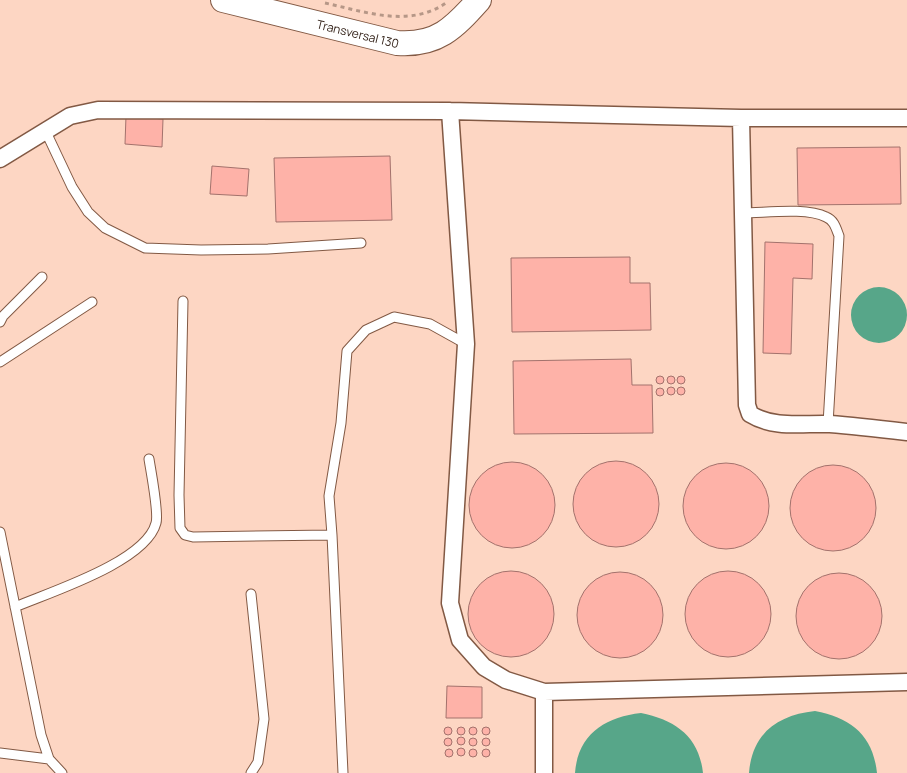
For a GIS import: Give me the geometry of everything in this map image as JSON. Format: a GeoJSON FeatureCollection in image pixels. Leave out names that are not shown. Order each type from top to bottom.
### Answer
{"type":"FeatureCollection","features":[{"type":"Feature","properties":{"kind":"main road","name":"Transversal 130"},"geometry":{"type":"LineString","coordinates":[[223,0],[397,43],[414,44],[432,40],[456,10],[479,0]]}},
{"type":"Feature","properties":{"kind":"street"},"geometry":{"type":"LineString","coordinates":[[0,159],[70,116],[98,110],[450,111],[741,118],[907,118]]}},
{"type":"Feature","properties":{"kind":"street"},"geometry":{"type":"LineString","coordinates":[[450,111],[466,344],[450,603],[460,640],[484,667],[506,680],[544,692],[907,682]]}},
{"type":"Feature","properties":{"kind":"street"},"geometry":{"type":"LineString","coordinates":[[741,118],[747,404],[750,414],[760,421],[780,424],[828,424],[907,432]]}},
{"type":"Feature","properties":{"kind":"street"},"geometry":{"type":"LineString","coordinates":[[544,692],[544,773]]}},
{"type":"Feature","properties":{"kind":"lane"},"geometry":{"type":"LineString","coordinates":[[46,132],[72,187],[88,212],[105,228],[145,248],[201,250],[268,249],[361,242]]}},
{"type":"Feature","properties":{"kind":"lane"},"geometry":{"type":"LineString","coordinates":[[743,213],[806,212],[826,217],[834,223],[839,236],[828,424]]}},
{"type":"Feature","properties":{"kind":"lane"},"geometry":{"type":"LineString","coordinates":[[0,322],[3,316],[42,277]]}},
{"type":"Feature","properties":{"kind":"lane"},"geometry":{"type":"LineString","coordinates":[[183,301],[180,528],[185,535],[193,538],[332,535]]}},
{"type":"Feature","properties":{"kind":"lane"},"geometry":{"type":"LineString","coordinates":[[0,362],[92,302]]}},
{"type":"Feature","properties":{"kind":"lane"},"geometry":{"type":"LineString","coordinates":[[343,773],[329,496],[341,423],[347,351],[366,330],[394,317],[430,324],[466,344]]}},
{"type":"Feature","properties":{"kind":"lane"},"geometry":{"type":"LineString","coordinates":[[15,607],[117,563],[147,542],[157,522],[149,459]]}},
{"type":"Feature","properties":{"kind":"lane"},"geometry":{"type":"LineString","coordinates":[[0,532],[41,735],[49,759],[62,773]]}},
{"type":"Feature","properties":{"kind":"lane"},"geometry":{"type":"LineString","coordinates":[[251,594],[264,719],[258,762],[251,773]]}},
{"type":"Feature","properties":{"kind":"lane"},"geometry":{"type":"LineString","coordinates":[[0,753],[49,759]]}},
{"type":"Feature","properties":{"kind":"path"},"geometry":{"type":"LineString","coordinates":[[323,2],[381,15],[412,18],[433,12],[456,10]]}},
{"type":"Feature","properties":{"kind":"shaded area"},"geometry":{"type":"Polygon","coordinates":[[[879,287],[890,289],[899,295],[905,304],[907,315],[905,326],[899,335],[890,341],[879,343],[868,341],[859,335],[853,326],[851,315],[853,304],[859,295],[868,289],[879,287]]]}},
{"type":"Feature","properties":{"kind":"shaded area"},"geometry":{"type":"Polygon","coordinates":[[[815,711],[839,718],[858,730],[871,748],[877,773],[749,773],[755,747],[769,728],[790,717],[815,711]]]}},
{"type":"Feature","properties":{"kind":"shaded area"},"geometry":{"type":"Polygon","coordinates":[[[641,713],[664,720],[675,725],[683,732],[696,749],[701,760],[703,773],[575,773],[577,759],[582,748],[596,730],[605,723],[628,715],[641,713]]]}},
{"type":"Feature","properties":{"kind":"building"},"geometry":{"type":"Polygon","coordinates":[[[126,116],[163,119],[162,147],[125,144],[126,116]]]}},
{"type":"Feature","properties":{"kind":"building"},"geometry":{"type":"Polygon","coordinates":[[[900,147],[901,204],[798,205],[797,148],[900,147]]]}},
{"type":"Feature","properties":{"kind":"building"},"geometry":{"type":"Polygon","coordinates":[[[390,156],[392,220],[276,222],[274,158],[390,156]]]}},
{"type":"Feature","properties":{"kind":"building"},"geometry":{"type":"Polygon","coordinates":[[[212,166],[249,169],[247,196],[210,194],[212,166]]]}},
{"type":"Feature","properties":{"kind":"building"},"geometry":{"type":"Polygon","coordinates":[[[765,242],[813,244],[812,279],[793,278],[791,354],[763,353],[765,242]]]}},
{"type":"Feature","properties":{"kind":"building"},"geometry":{"type":"Polygon","coordinates":[[[630,257],[630,283],[650,283],[651,330],[512,332],[511,258],[630,257]]]}},
{"type":"Feature","properties":{"kind":"building"},"geometry":{"type":"Polygon","coordinates":[[[631,359],[632,385],[652,385],[653,433],[514,434],[513,361],[631,359]]]}},
{"type":"Feature","properties":{"kind":"building"},"geometry":{"type":"Polygon","coordinates":[[[660,376],[664,380],[660,384],[656,380],[660,376]]]}},
{"type":"Feature","properties":{"kind":"building"},"geometry":{"type":"Polygon","coordinates":[[[671,376],[675,380],[671,384],[667,380],[671,376]]]}},
{"type":"Feature","properties":{"kind":"building"},"geometry":{"type":"Polygon","coordinates":[[[681,376],[685,380],[681,384],[677,380],[681,376]]]}},
{"type":"Feature","properties":{"kind":"building"},"geometry":{"type":"Polygon","coordinates":[[[671,387],[675,391],[671,395],[667,391],[671,387]]]}},
{"type":"Feature","properties":{"kind":"building"},"geometry":{"type":"Polygon","coordinates":[[[681,387],[685,391],[681,395],[677,391],[681,387]]]}},
{"type":"Feature","properties":{"kind":"building"},"geometry":{"type":"Polygon","coordinates":[[[660,388],[664,392],[660,396],[656,392],[660,388]]]}},
{"type":"Feature","properties":{"kind":"building"},"geometry":{"type":"Polygon","coordinates":[[[616,461],[632,464],[640,468],[652,480],[656,488],[659,504],[656,520],[652,528],[640,540],[632,544],[616,547],[600,544],[592,540],[580,528],[576,520],[573,504],[576,488],[580,480],[592,468],[600,464],[616,461]]]}},
{"type":"Feature","properties":{"kind":"building"},"geometry":{"type":"Polygon","coordinates":[[[512,462],[528,465],[536,469],[548,481],[552,489],[555,505],[552,521],[548,529],[536,541],[528,545],[512,548],[496,545],[488,541],[476,529],[472,521],[469,505],[472,489],[476,481],[488,469],[496,465],[512,462]]]}},
{"type":"Feature","properties":{"kind":"building"},"geometry":{"type":"Polygon","coordinates":[[[726,463],[742,466],[750,470],[762,482],[766,490],[769,506],[766,522],[762,530],[750,542],[742,546],[726,549],[710,546],[702,542],[690,530],[686,522],[683,506],[686,490],[690,482],[702,470],[710,466],[726,463]]]}},
{"type":"Feature","properties":{"kind":"building"},"geometry":{"type":"Polygon","coordinates":[[[833,465],[849,468],[857,472],[869,484],[873,492],[876,508],[873,524],[869,532],[857,544],[849,548],[833,551],[817,548],[809,544],[797,532],[793,524],[790,508],[793,492],[797,484],[809,472],[817,468],[833,465]]]}},
{"type":"Feature","properties":{"kind":"building"},"geometry":{"type":"Polygon","coordinates":[[[511,571],[527,574],[535,578],[547,590],[551,598],[554,614],[551,630],[547,638],[535,650],[527,654],[511,657],[495,654],[487,650],[475,638],[471,630],[468,614],[471,598],[475,590],[487,578],[495,574],[511,571]]]}},
{"type":"Feature","properties":{"kind":"building"},"geometry":{"type":"Polygon","coordinates":[[[728,571],[744,574],[752,578],[764,590],[768,598],[771,614],[768,630],[764,638],[752,650],[744,654],[728,657],[712,654],[704,650],[692,638],[688,630],[685,614],[688,598],[692,590],[704,578],[712,574],[728,571]]]}},
{"type":"Feature","properties":{"kind":"building"},"geometry":{"type":"Polygon","coordinates":[[[620,572],[636,575],[644,579],[656,591],[660,599],[663,615],[660,631],[656,639],[644,651],[636,655],[620,658],[604,655],[596,651],[584,639],[580,631],[577,615],[580,599],[584,591],[596,579],[604,575],[620,572]]]}},
{"type":"Feature","properties":{"kind":"building"},"geometry":{"type":"Polygon","coordinates":[[[839,573],[855,576],[863,580],[875,592],[879,600],[882,616],[879,632],[875,640],[863,652],[855,656],[839,659],[823,656],[815,652],[803,640],[799,632],[796,616],[799,600],[803,592],[815,580],[823,576],[839,573]]]}},
{"type":"Feature","properties":{"kind":"building"},"geometry":{"type":"Polygon","coordinates":[[[447,686],[482,687],[482,718],[446,718],[447,686]]]}},
{"type":"Feature","properties":{"kind":"building"},"geometry":{"type":"Polygon","coordinates":[[[448,727],[452,731],[448,735],[444,731],[448,727]]]}},
{"type":"Feature","properties":{"kind":"building"},"geometry":{"type":"Polygon","coordinates":[[[461,727],[465,731],[461,735],[457,731],[461,727]]]}},
{"type":"Feature","properties":{"kind":"building"},"geometry":{"type":"Polygon","coordinates":[[[473,727],[477,731],[473,735],[469,731],[473,727]]]}},
{"type":"Feature","properties":{"kind":"building"},"geometry":{"type":"Polygon","coordinates":[[[486,727],[490,731],[486,735],[482,731],[486,727]]]}},
{"type":"Feature","properties":{"kind":"building"},"geometry":{"type":"Polygon","coordinates":[[[461,737],[465,741],[461,745],[457,741],[461,737]]]}},
{"type":"Feature","properties":{"kind":"building"},"geometry":{"type":"Polygon","coordinates":[[[448,738],[452,742],[448,746],[444,742],[448,738]]]}},
{"type":"Feature","properties":{"kind":"building"},"geometry":{"type":"Polygon","coordinates":[[[473,738],[477,742],[473,746],[469,742],[473,738]]]}},
{"type":"Feature","properties":{"kind":"building"},"geometry":{"type":"Polygon","coordinates":[[[486,738],[490,742],[486,746],[482,742],[486,738]]]}},
{"type":"Feature","properties":{"kind":"building"},"geometry":{"type":"Polygon","coordinates":[[[461,748],[465,752],[461,756],[457,752],[461,748]]]}},
{"type":"Feature","properties":{"kind":"building"},"geometry":{"type":"Polygon","coordinates":[[[449,749],[453,753],[449,757],[445,753],[449,749]]]}},
{"type":"Feature","properties":{"kind":"building"},"geometry":{"type":"Polygon","coordinates":[[[473,749],[477,753],[473,757],[469,753],[473,749]]]}},
{"type":"Feature","properties":{"kind":"building"},"geometry":{"type":"Polygon","coordinates":[[[486,749],[490,753],[486,757],[482,753],[486,749]]]}}]}
